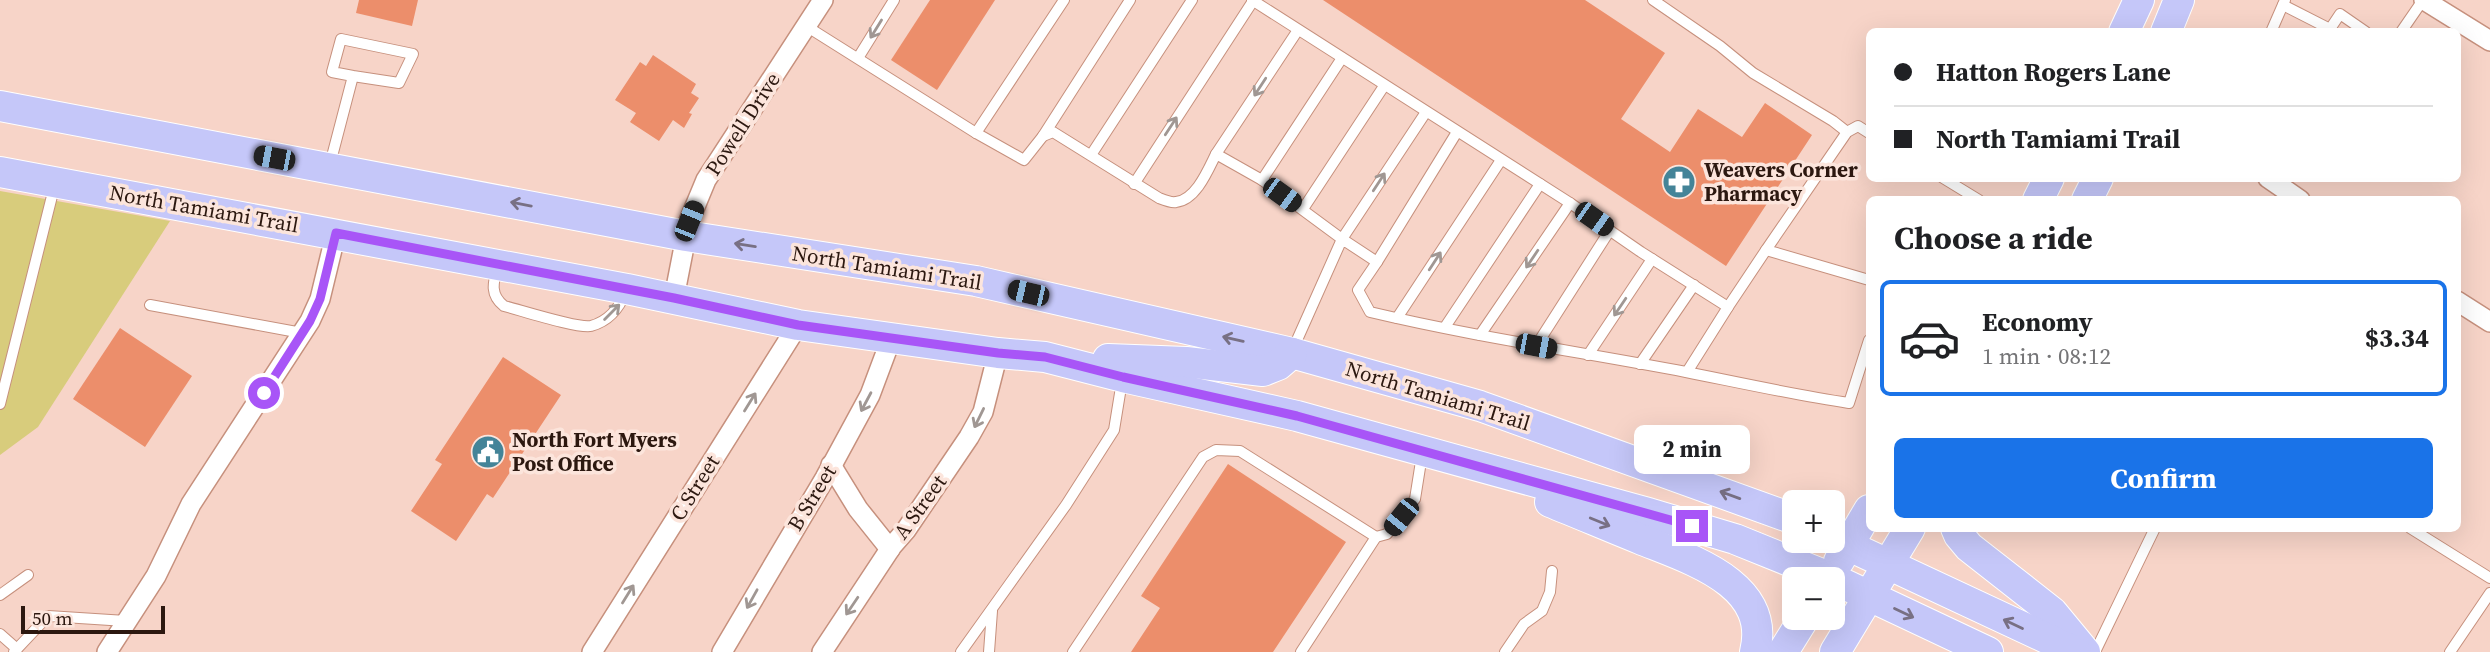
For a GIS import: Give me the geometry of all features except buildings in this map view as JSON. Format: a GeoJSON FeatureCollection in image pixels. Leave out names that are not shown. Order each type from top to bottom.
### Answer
{"type":"FeatureCollection","features":[{"type":"Feature","properties":{"kind":"main road"},"geometry":{"type":"LineString","coordinates":[[2126,28],[2139,0]]}},
{"type":"Feature","properties":{"kind":"main road"},"geometry":{"type":"LineString","coordinates":[[2168,28],[2179,0]]}},
{"type":"Feature","properties":{"kind":"main road","name":"North Tamiami Trail"},"geometry":{"type":"LineString","coordinates":[[0,106],[686,236],[976,281],[1292,352],[1480,406],[1782,515]]}},
{"type":"Feature","properties":{"kind":"main road","name":"North Tamiami Trail"},"geometry":{"type":"LineString","coordinates":[[0,172],[498,264],[798,325],[1045,357],[1297,416],[1648,513],[1735,540],[1801,567]]}},
{"type":"Feature","properties":{"kind":"main road"},"geometry":{"type":"LineString","coordinates":[[1045,357],[1186,362],[1263,371],[1278,365],[1292,352]]}},
{"type":"Feature","properties":{"kind":"main road"},"geometry":{"type":"LineString","coordinates":[[1423,451],[1709,567],[1733,584],[1750,606],[1759,635],[1755,652]]}},
{"type":"Feature","properties":{"kind":"main road"},"geometry":{"type":"LineString","coordinates":[[1845,536],[1866,513]]}},
{"type":"Feature","properties":{"kind":"main road"},"geometry":{"type":"LineString","coordinates":[[1835,652],[1908,532]]}},
{"type":"Feature","properties":{"kind":"main road"},"geometry":{"type":"LineString","coordinates":[[1958,532],[1969,547],[2052,612],[2085,652]]}},
{"type":"Feature","properties":{"kind":"main road"},"geometry":{"type":"LineString","coordinates":[[1845,544],[2076,652]]}},
{"type":"Feature","properties":{"kind":"main road","name":"North Tamiami Trail"},"geometry":{"type":"LineString","coordinates":[[1845,586],[1988,652]]}},
{"type":"Feature","properties":{"kind":"main road"},"geometry":{"type":"LineString","coordinates":[[1783,652],[1797,630]]}},
{"type":"Feature","properties":{"kind":"street","name":"Powell Drive"},"geometry":{"type":"LineString","coordinates":[[674,298],[686,236],[706,180],[823,0]]}},
{"type":"Feature","properties":{"kind":"street"},"geometry":{"type":"LineString","coordinates":[[2424,0],[2490,41]]}},
{"type":"Feature","properties":{"kind":"street"},"geometry":{"type":"LineString","coordinates":[[2274,182],[2295,196]]}},
{"type":"Feature","properties":{"kind":"street"},"geometry":{"type":"LineString","coordinates":[[107,652],[156,576],[191,504],[302,333],[320,299],[336,233]]}},
{"type":"Feature","properties":{"kind":"street"},"geometry":{"type":"LineString","coordinates":[[2461,304],[2490,322]]}},
{"type":"Feature","properties":{"kind":"street","name":"C Street"},"geometry":{"type":"LineString","coordinates":[[592,652],[798,325]]}},
{"type":"Feature","properties":{"kind":"street","name":"B Street"},"geometry":{"type":"LineString","coordinates":[[722,652],[870,395],[891,339]]}},
{"type":"Feature","properties":{"kind":"street","name":"A Street"},"geometry":{"type":"LineString","coordinates":[[822,652],[969,437],[983,412],[998,353]]}},
{"type":"Feature","properties":{"kind":"street"},"geometry":{"type":"LineString","coordinates":[[831,465],[858,509],[890,549]]}},
{"type":"Feature","properties":{"kind":"lane"},"geometry":{"type":"LineString","coordinates":[[858,58],[894,0]]}},
{"type":"Feature","properties":{"kind":"lane"},"geometry":{"type":"LineString","coordinates":[[976,133],[1064,0]]}},
{"type":"Feature","properties":{"kind":"lane"},"geometry":{"type":"LineString","coordinates":[[806,26],[976,133],[1024,160],[1130,0]]}},
{"type":"Feature","properties":{"kind":"lane"},"geometry":{"type":"LineString","coordinates":[[1091,155],[1192,0]]}},
{"type":"Feature","properties":{"kind":"lane"},"geometry":{"type":"LineString","coordinates":[[1133,184],[1253,0],[1728,307]]}},
{"type":"Feature","properties":{"kind":"lane"},"geometry":{"type":"LineString","coordinates":[[1653,0],[1720,46],[1753,73],[1847,132]]}},
{"type":"Feature","properties":{"kind":"lane"},"geometry":{"type":"LineString","coordinates":[[2404,28],[2424,0]]}},
{"type":"Feature","properties":{"kind":"lane"},"geometry":{"type":"LineString","coordinates":[[2273,28],[2284,2],[2326,28]]}},
{"type":"Feature","properties":{"kind":"lane"},"geometry":{"type":"LineString","coordinates":[[2330,28],[2340,15],[2360,28]]}},
{"type":"Feature","properties":{"kind":"lane"},"geometry":{"type":"LineString","coordinates":[[1042,136],[1053,132],[1159,198],[1175,203],[1188,198],[1298,30]]}},
{"type":"Feature","properties":{"kind":"lane"},"geometry":{"type":"LineString","coordinates":[[341,39],[413,54],[399,83],[353,76],[332,72],[341,39]]}},
{"type":"Feature","properties":{"kind":"lane"},"geometry":{"type":"LineString","coordinates":[[1262,180],[1342,58]]}},
{"type":"Feature","properties":{"kind":"lane"},"geometry":{"type":"LineString","coordinates":[[328,168],[353,76]]}},
{"type":"Feature","properties":{"kind":"lane"},"geometry":{"type":"LineString","coordinates":[[1303,209],[1384,86]]}},
{"type":"Feature","properties":{"kind":"lane"},"geometry":{"type":"LineString","coordinates":[[1292,352],[1342,239],[1426,112]]}},
{"type":"Feature","properties":{"kind":"lane"},"geometry":{"type":"LineString","coordinates":[[1687,372],[1847,132],[1858,126],[1866,131]]}},
{"type":"Feature","properties":{"kind":"lane"},"geometry":{"type":"LineString","coordinates":[[1457,132],[1358,289],[1370,312],[1536,346],[1849,403],[1866,349]]}},
{"type":"Feature","properties":{"kind":"lane"},"geometry":{"type":"LineString","coordinates":[[1216,154],[1262,180],[1377,262]]}},
{"type":"Feature","properties":{"kind":"lane"},"geometry":{"type":"LineString","coordinates":[[1397,318],[1502,160]]}},
{"type":"Feature","properties":{"kind":"lane"},"geometry":{"type":"LineString","coordinates":[[0,404],[4,368],[55,181]]}},
{"type":"Feature","properties":{"kind":"lane"},"geometry":{"type":"LineString","coordinates":[[1950,182],[1972,196]]}},
{"type":"Feature","properties":{"kind":"lane"},"geometry":{"type":"LineString","coordinates":[[1445,327],[1540,184]]}},
{"type":"Feature","properties":{"kind":"lane"},"geometry":{"type":"LineString","coordinates":[[1480,335],[1570,203]]}},
{"type":"Feature","properties":{"kind":"lane"},"geometry":{"type":"LineString","coordinates":[[1536,346],[1610,230]]}},
{"type":"Feature","properties":{"kind":"lane"},"geometry":{"type":"LineString","coordinates":[[1766,250],[1866,279]]}},
{"type":"Feature","properties":{"kind":"lane"},"geometry":{"type":"LineString","coordinates":[[1587,355],[1651,259]]}},
{"type":"Feature","properties":{"kind":"lane"},"geometry":{"type":"LineString","coordinates":[[498,264],[492,287],[496,300],[504,306],[589,327],[615,310],[627,289]]}},
{"type":"Feature","properties":{"kind":"lane"},"geometry":{"type":"LineString","coordinates":[[1640,364],[1694,285]]}},
{"type":"Feature","properties":{"kind":"lane"},"geometry":{"type":"LineString","coordinates":[[150,305],[302,333]]}},
{"type":"Feature","properties":{"kind":"lane"},"geometry":{"type":"LineString","coordinates":[[961,652],[1066,505],[1114,430],[1123,377]]}},
{"type":"Feature","properties":{"kind":"lane"},"geometry":{"type":"LineString","coordinates":[[1073,652],[1203,457],[1216,450],[1240,451],[1376,537]]}},
{"type":"Feature","properties":{"kind":"lane"},"geometry":{"type":"LineString","coordinates":[[1301,652],[1376,537],[1387,534],[1415,499],[1423,451]]}},
{"type":"Feature","properties":{"kind":"lane"},"geometry":{"type":"LineString","coordinates":[[2095,652],[2149,532]]}},
{"type":"Feature","properties":{"kind":"lane"},"geometry":{"type":"LineString","coordinates":[[2416,532],[2490,578]]}},
{"type":"Feature","properties":{"kind":"lane"},"geometry":{"type":"LineString","coordinates":[[1505,652],[1524,624],[1542,611],[1550,592],[1552,571]]}},
{"type":"Feature","properties":{"kind":"lane"},"geometry":{"type":"LineString","coordinates":[[0,595],[28,575]]}},
{"type":"Feature","properties":{"kind":"lane"},"geometry":{"type":"LineString","coordinates":[[2450,652],[2490,593]]}},
{"type":"Feature","properties":{"kind":"lane"},"geometry":{"type":"LineString","coordinates":[[989,652],[992,610]]}},
{"type":"Feature","properties":{"kind":"lane"},"geometry":{"type":"LineString","coordinates":[[0,634],[15,650],[48,615],[126,621]]}},
{"type":"Feature","properties":{"kind":"shaded area"},"geometry":{"type":"Polygon","coordinates":[[[0,191],[170,221],[38,427],[0,455],[0,191]]]}},
{"type":"Feature","properties":{"kind":"place","name":"Weavers Corner Pharmacy"},"geometry":{"type":"Point","coordinates":[1679,182]}},
{"type":"Feature","properties":{"kind":"place","name":"North Fort Myers Post Office"},"geometry":{"type":"Point","coordinates":[488,452]}},
{"type":"Feature","properties":{"kind":"route"},"geometry":{"type":"LineString","coordinates":[[264,393],[310,321],[320,299],[336,233],[674,298],[798,325],[1045,357],[1297,416],[1692,526]]}}]}
